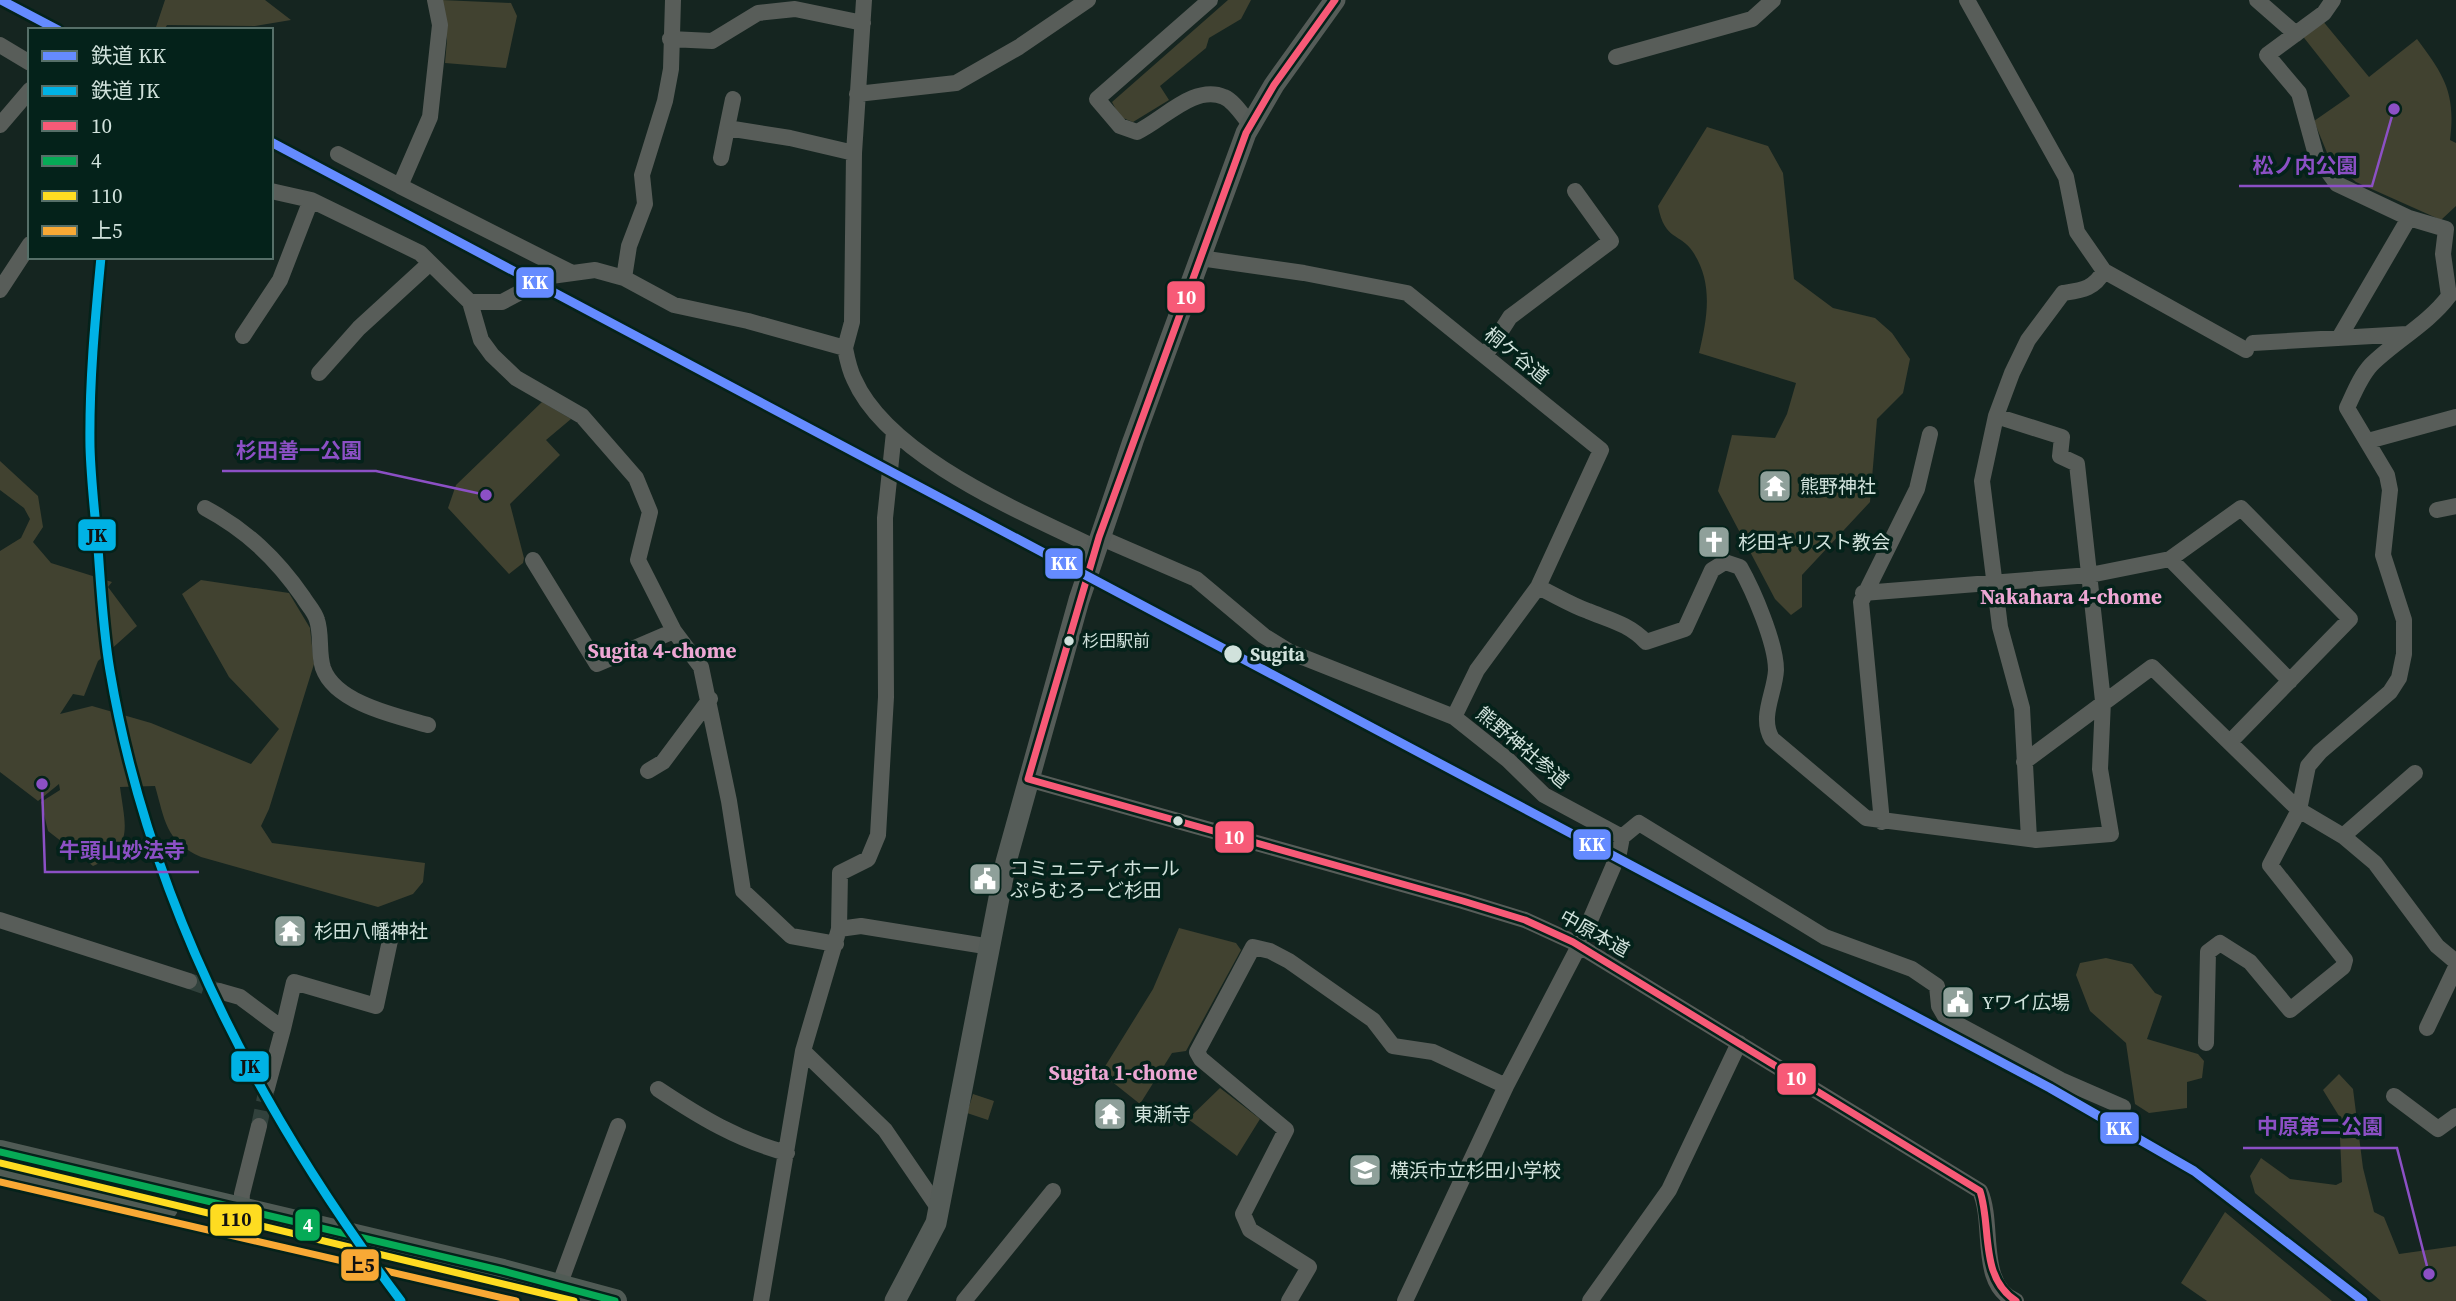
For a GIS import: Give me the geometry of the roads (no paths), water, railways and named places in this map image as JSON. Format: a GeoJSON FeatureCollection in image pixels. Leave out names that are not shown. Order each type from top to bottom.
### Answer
{"type":"FeatureCollection","features":[{"type":"Feature","properties":{"kind":"highway"},"geometry":{"type":"LineString","coordinates":[[0,1152],[240,1217],[559,1294],[615,1301]]}},
{"type":"Feature","properties":{"kind":"highway"},"geometry":{"type":"LineString","coordinates":[[0,1171],[240,1217]]}},
{"type":"Feature","properties":{"kind":"main road"},"geometry":{"type":"LineString","coordinates":[[895,1301],[936,1223],[1006,862],[1097,542],[1250,124],[1333,1]]}},
{"type":"Feature","properties":{"kind":"street"},"geometry":{"type":"LineString","coordinates":[[400,186],[430,117],[440,26],[435,0]]}},
{"type":"Feature","properties":{"kind":"street"},"geometry":{"type":"LineString","coordinates":[[624,278],[629,246],[645,204],[642,175],[667,90],[673,0]]}},
{"type":"Feature","properties":{"kind":"street"},"geometry":{"type":"LineString","coordinates":[[864,0],[854,153],[852,322],[845,348],[854,380],[894,432],[969,485],[1097,542],[1196,579],[1264,636],[1290,652],[1454,717]]}},
{"type":"Feature","properties":{"kind":"street"},"geometry":{"type":"LineString","coordinates":[[857,94],[956,83],[1019,47],[1088,0]]}},
{"type":"Feature","properties":{"kind":"street"},"geometry":{"type":"LineString","coordinates":[[1210,0],[1097,99],[1120,126],[1137,132],[1157,122],[1194,96],[1208,93],[1226,97],[1250,124]]}},
{"type":"Feature","properties":{"kind":"street"},"geometry":{"type":"LineString","coordinates":[[1616,57],[1698,38],[1752,19],[1773,0]]}},
{"type":"Feature","properties":{"kind":"street"},"geometry":{"type":"LineString","coordinates":[[1967,0],[2066,177],[2077,232],[2104,271],[2250,346],[2407,334]]}},
{"type":"Feature","properties":{"kind":"street"},"geometry":{"type":"LineString","coordinates":[[2257,0],[2296,34]]}},
{"type":"Feature","properties":{"kind":"street"},"geometry":{"type":"LineString","coordinates":[[2206,1043],[2208,952],[2220,943],[2250,962],[2290,1010],[2343,967],[2344,960],[2270,864],[2299,810],[2308,766],[2320,752],[2390,692],[2399,678],[2404,654],[2404,620],[2383,555],[2387,475],[2368,440],[2344,411],[2360,380],[2372,365],[2449,296],[2443,254],[2446,229],[2409,218],[2337,184],[2316,155],[2299,93],[2267,55],[2324,13],[2333,0]]}},
{"type":"Feature","properties":{"kind":"street"},"geometry":{"type":"LineString","coordinates":[[670,38],[712,41],[758,13],[795,9],[863,23]]}},
{"type":"Feature","properties":{"kind":"street"},"geometry":{"type":"LineString","coordinates":[[0,45],[28,62]]}},
{"type":"Feature","properties":{"kind":"street"},"geometry":{"type":"LineString","coordinates":[[0,125],[28,92]]}},
{"type":"Feature","properties":{"kind":"street"},"geometry":{"type":"LineString","coordinates":[[721,158],[733,99]]}},
{"type":"Feature","properties":{"kind":"street"},"geometry":{"type":"LineString","coordinates":[[727,128],[790,138],[854,153]]}},
{"type":"Feature","properties":{"kind":"street"},"geometry":{"type":"LineString","coordinates":[[338,154],[570,272]]}},
{"type":"Feature","properties":{"kind":"street"},"geometry":{"type":"LineString","coordinates":[[273,191],[311,200],[420,253],[470,302],[481,340],[492,355],[516,378],[582,416],[636,478],[650,512],[638,560],[674,632],[701,667],[710,698],[743,891],[791,936],[838,936],[861,926],[991,947]]}},
{"type":"Feature","properties":{"kind":"street"},"geometry":{"type":"LineString","coordinates":[[1485,356],[1510,317],[1611,241],[1575,191]]}},
{"type":"Feature","properties":{"kind":"street"},"geometry":{"type":"LineString","coordinates":[[243,336],[280,280],[311,200]]}},
{"type":"Feature","properties":{"kind":"street"},"geometry":{"type":"LineString","coordinates":[[2339,338],[2409,218]]}},
{"type":"Feature","properties":{"kind":"street"},"geometry":{"type":"LineString","coordinates":[[0,290],[28,247]]}},
{"type":"Feature","properties":{"kind":"street","name":"桐ケ谷道"},"geometry":{"type":"LineString","coordinates":[[1200,258],[1304,273],[1406,293],[1601,450]]}},
{"type":"Feature","properties":{"kind":"street"},"geometry":{"type":"LineString","coordinates":[[319,373],[359,328],[430,262]]}},
{"type":"Feature","properties":{"kind":"street"},"geometry":{"type":"LineString","coordinates":[[470,302],[502,302],[551,276],[595,271],[624,278],[674,305],[748,321],[845,348]]}},
{"type":"Feature","properties":{"kind":"street"},"geometry":{"type":"LineString","coordinates":[[2029,839],[2022,708],[2000,627],[1982,481],[1996,416],[2028,340],[2063,293],[2087,289],[2097,284],[2104,271]]}},
{"type":"Feature","properties":{"kind":"street"},"geometry":{"type":"LineString","coordinates":[[1538,587],[1589,612],[1611,618],[1637,632],[1646,642],[1685,629],[1712,570],[1725,562],[1740,567],[1757,597],[1776,669],[1766,719],[1767,732],[1866,818],[2029,839],[2111,834],[2100,769],[2102,701],[2077,464],[2060,456],[2062,437],[1996,416]]}},
{"type":"Feature","properties":{"kind":"street"},"geometry":{"type":"LineString","coordinates":[[2368,440],[2456,417]]}},
{"type":"Feature","properties":{"kind":"street"},"geometry":{"type":"LineString","coordinates":[[761,1301],[803,1051],[838,936],[840,873],[867,859],[878,835],[886,697],[885,518],[894,432]]}},
{"type":"Feature","properties":{"kind":"street"},"geometry":{"type":"LineString","coordinates":[[1882,822],[1861,602],[1863,593],[1917,489],[1930,434]]}},
{"type":"Feature","properties":{"kind":"street","name":"熊野神社参道"},"geometry":{"type":"LineString","coordinates":[[1601,450],[1538,587],[1477,670],[1454,717],[1508,760],[1544,795],[1622,837]]}},
{"type":"Feature","properties":{"kind":"street"},"geometry":{"type":"LineString","coordinates":[[2437,510],[2456,506]]}},
{"type":"Feature","properties":{"kind":"street"},"geometry":{"type":"LineString","coordinates":[[205,508],[235,524],[287,574],[317,619],[318,648],[324,671],[338,691],[388,714],[428,724]]}},
{"type":"Feature","properties":{"kind":"street"},"geometry":{"type":"LineString","coordinates":[[1863,593],[2090,575],[2170,559],[2241,508],[2350,619],[2230,742]]}},
{"type":"Feature","properties":{"kind":"street"},"geometry":{"type":"LineString","coordinates":[[2170,559],[2290,681]]}},
{"type":"Feature","properties":{"kind":"street"},"geometry":{"type":"LineString","coordinates":[[533,561],[597,664],[674,632]]}},
{"type":"Feature","properties":{"kind":"street"},"geometry":{"type":"LineString","coordinates":[[2024,762],[2102,701],[2152,667],[2299,810],[2343,836],[2375,863],[2437,946],[2456,965],[2427,1028]]}},
{"type":"Feature","properties":{"kind":"street"},"geometry":{"type":"LineString","coordinates":[[648,771],[663,762],[710,698]]}},
{"type":"Feature","properties":{"kind":"street"},"geometry":{"type":"LineString","coordinates":[[2343,836],[2415,773]]}},
{"type":"Feature","properties":{"kind":"street","name":"中原本道"},"geometry":{"type":"LineString","coordinates":[[1028,779],[1252,839],[1525,920],[1579,946],[1980,1191],[1986,1205],[1993,1279],[2009,1298],[2017,1301]]}},
{"type":"Feature","properties":{"kind":"street"},"geometry":{"type":"LineString","coordinates":[[1405,1301],[1506,1086],[1579,946],[1619,853],[1622,837],[1639,823],[1825,937],[1912,969],[1937,986],[1939,1006],[1946,1018],[2061,1080],[2123,1107]]}},
{"type":"Feature","properties":{"kind":"street"},"geometry":{"type":"LineString","coordinates":[[1,922],[189,981]]}},
{"type":"Feature","properties":{"kind":"street"},"geometry":{"type":"LineString","coordinates":[[267,1088],[294,982],[376,1006],[392,931]]}},
{"type":"Feature","properties":{"kind":"street"},"geometry":{"type":"LineString","coordinates":[[1289,1301],[1309,1267],[1250,1230],[1243,1214],[1286,1130],[1201,1059],[1197,1052],[1253,947],[1270,951],[1289,961],[1352,1005],[1373,1020],[1393,1046],[1433,1052],[1506,1086]]}},
{"type":"Feature","properties":{"kind":"street"},"geometry":{"type":"LineString","coordinates":[[219,991],[240,997],[283,1029]]}},
{"type":"Feature","properties":{"kind":"street"},"geometry":{"type":"LineString","coordinates":[[1590,1301],[1669,1190],[1739,1043]]}},
{"type":"Feature","properties":{"kind":"street"},"geometry":{"type":"LineString","coordinates":[[803,1051],[885,1130],[939,1209]]}},
{"type":"Feature","properties":{"kind":"street"},"geometry":{"type":"LineString","coordinates":[[658,1089],[703,1120],[752,1144],[787,1153]]}},
{"type":"Feature","properties":{"kind":"street"},"geometry":{"type":"LineString","coordinates":[[2395,1096],[2438,1129],[2456,1116]]}},
{"type":"Feature","properties":{"kind":"street"},"geometry":{"type":"LineString","coordinates":[[240,1217],[259,1126]]}},
{"type":"Feature","properties":{"kind":"street"},"geometry":{"type":"LineString","coordinates":[[559,1294],[618,1126]]}},
{"type":"Feature","properties":{"kind":"street"},"geometry":{"type":"LineString","coordinates":[[964,1301],[1053,1191]]}},
{"type":"Feature","properties":{"kind":"tunnel"},"geometry":{"type":"LineString","coordinates":[[189,981],[219,991]]}},
{"type":"Feature","properties":{"kind":"tunnel"},"geometry":{"type":"LineString","coordinates":[[259,1126],[267,1088]]}},
{"type":"Feature","properties":{"kind":"rail line","name":"KK"},"geometry":{"type":"LineString","coordinates":[[1,0],[54,28]]}},
{"type":"Feature","properties":{"kind":"rail line","name":"KK"},"geometry":{"type":"LineString","coordinates":[[273,143],[2050,1088],[2194,1171],[2363,1301]]}},
{"type":"Feature","properties":{"kind":"rail line","name":"JK"},"geometry":{"type":"LineString","coordinates":[[101,259],[90,423],[106,640],[128,757],[152,841],[182,923],[218,1003],[258,1081],[302,1157],[401,1301]]}},
{"type":"Feature","properties":{"kind":"place","name":"松ノ内公園"},"geometry":{"type":"Point","coordinates":[2394,109]}},
{"type":"Feature","properties":{"kind":"place","name":"熊野神社"},"geometry":{"type":"Point","coordinates":[1775,486]}},
{"type":"Feature","properties":{"kind":"place","name":"杉田善一公園"},"geometry":{"type":"Point","coordinates":[486,495]}},
{"type":"Feature","properties":{"kind":"place","name":"杉田キリスト教会"},"geometry":{"type":"Point","coordinates":[1714,542]}},
{"type":"Feature","properties":{"kind":"place","name":"杉田駅前"},"geometry":{"type":"Point","coordinates":[1069,641]}},
{"type":"Feature","properties":{"kind":"place","name":"Sugita"},"geometry":{"type":"Point","coordinates":[1233,654]}},
{"type":"Feature","properties":{"kind":"place","name":"牛頭山妙法寺"},"geometry":{"type":"Point","coordinates":[42,784]}},
{"type":"Feature","properties":{"kind":"place","name":"コミュニティホール ぷらむろーど杉田"},"geometry":{"type":"Point","coordinates":[985,879]}},
{"type":"Feature","properties":{"kind":"place","name":"杉田八幡神社"},"geometry":{"type":"Point","coordinates":[290,931]}},
{"type":"Feature","properties":{"kind":"place","name":"Yワイ広場"},"geometry":{"type":"Point","coordinates":[1958,1002]}},
{"type":"Feature","properties":{"kind":"place","name":"東漸寺"},"geometry":{"type":"Point","coordinates":[1110,1114]}},
{"type":"Feature","properties":{"kind":"place","name":"横浜市立杉田小学校"},"geometry":{"type":"Point","coordinates":[1365,1170]}},
{"type":"Feature","properties":{"kind":"place","name":"中原第二公園"},"geometry":{"type":"Point","coordinates":[2429,1274]}},
{"type":"Feature","properties":{"kind":"district","name":"Nakahara 4-chome"},"geometry":{"type":"Point","coordinates":[2071,596]}},
{"type":"Feature","properties":{"kind":"district","name":"Sugita 4-chome"},"geometry":{"type":"Point","coordinates":[662,650]}},
{"type":"Feature","properties":{"kind":"district","name":"Sugita 1-chome"},"geometry":{"type":"Point","coordinates":[1123,1072]}}]}
